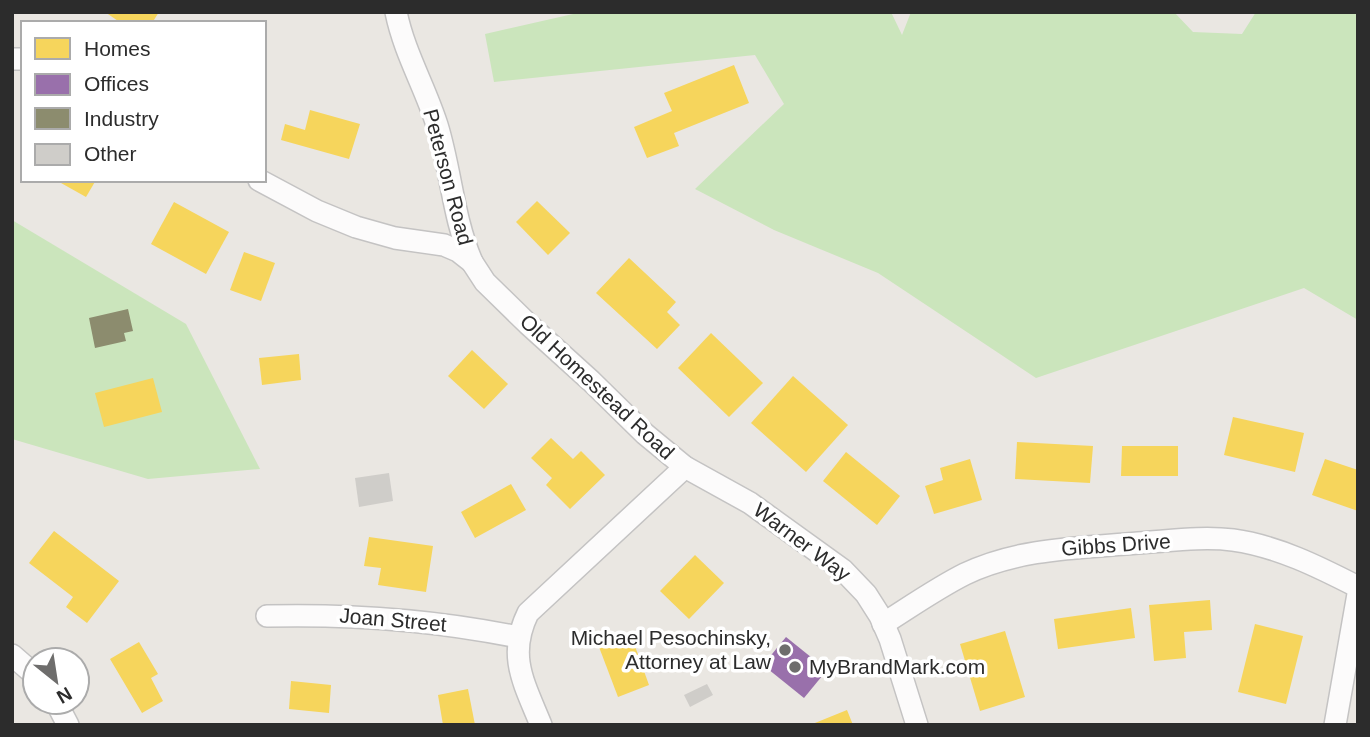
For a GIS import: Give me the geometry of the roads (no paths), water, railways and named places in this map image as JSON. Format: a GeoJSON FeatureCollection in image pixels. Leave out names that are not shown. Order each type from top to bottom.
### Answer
{"type":"FeatureCollection","features":[{"type":"Feature","properties":{"kind":"street","name":"Peterson Road"},"geometry":{"type":"LineString","coordinates":[[396,12],[400,31],[437,125],[463,241],[472,262]]}},
{"type":"Feature","properties":{"kind":"street","name":"Old Homestead Road"},"geometry":{"type":"LineString","coordinates":[[263,182],[317,211],[356,227],[395,238],[444,245],[458,251],[472,262],[485,282],[528,324],[684,467],[528,613],[518,637]]}},
{"type":"Feature","properties":{"kind":"street","name":"Warner Way"},"geometry":{"type":"LineString","coordinates":[[684,467],[750,502],[842,570],[866,594],[883,624],[917,725]]}},
{"type":"Feature","properties":{"kind":"street","name":"Gibbs Drive"},"geometry":{"type":"LineString","coordinates":[[883,624],[966,574],[1002,559],[1042,551],[1147,542],[1200,538],[1234,540],[1302,560],[1358,587]]}},
{"type":"Feature","properties":{"kind":"street"},"geometry":{"type":"LineString","coordinates":[[1335,725],[1358,594]]}},
{"type":"Feature","properties":{"kind":"street","name":"Joan Street"},"geometry":{"type":"LineString","coordinates":[[267,616],[382,617],[467,627],[518,637]]}},
{"type":"Feature","properties":{"kind":"street"},"geometry":{"type":"LineString","coordinates":[[518,637],[519,663],[541,725]]}},
{"type":"Feature","properties":{"kind":"place","name":"Michael Pesochinsky, Attorney at Law"},"geometry":{"type":"Point","coordinates":[785,650]}},
{"type":"Feature","properties":{"kind":"place","name":"MyBrandMark.com"},"geometry":{"type":"Point","coordinates":[795,667]}}]}
